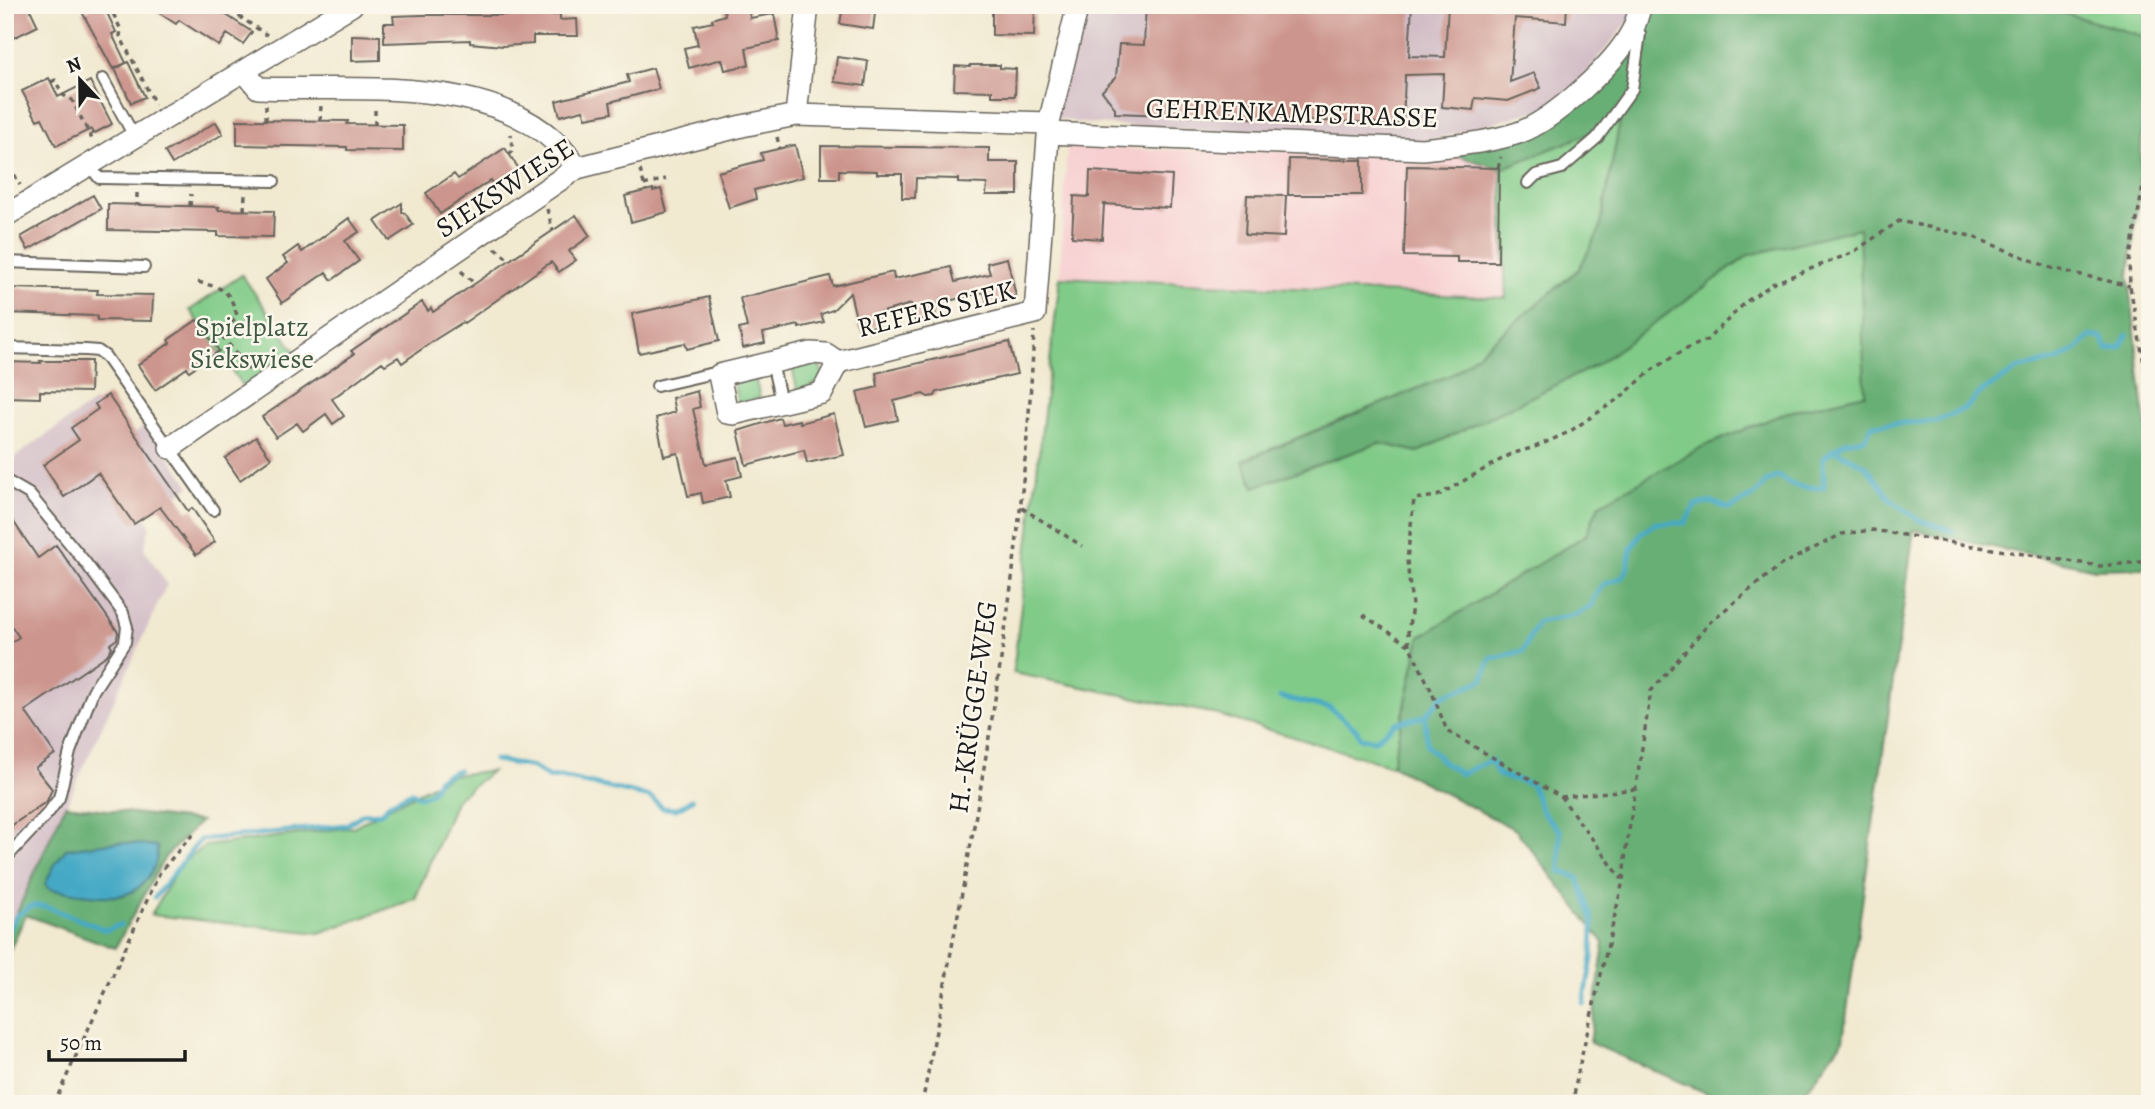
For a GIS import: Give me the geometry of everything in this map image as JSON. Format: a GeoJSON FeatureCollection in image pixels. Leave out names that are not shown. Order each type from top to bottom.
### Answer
{"type":"FeatureCollection","features":[{"type":"Feature","properties":{"kind":"street"},"geometry":{"type":"LineString","coordinates":[[5,216],[29,203],[93,156],[136,138],[352,5]]}},
{"type":"Feature","properties":{"kind":"street"},"geometry":{"type":"LineString","coordinates":[[796,115],[808,5]]}},
{"type":"Feature","properties":{"kind":"street","name":"REFERS SIEK"},"geometry":{"type":"LineString","coordinates":[[838,362],[822,393],[733,414],[727,412],[719,376],[811,354],[826,354],[838,362],[1035,313],[1048,128],[1078,5]]}},
{"type":"Feature","properties":{"kind":"street","name":"GEHRENKAMPSTRASSE"},"geometry":{"type":"LineString","coordinates":[[1048,128],[1423,149],[1475,143],[1519,132],[1556,112],[1597,76],[1633,29],[1641,5]]}},
{"type":"Feature","properties":{"kind":"street"},"geometry":{"type":"LineString","coordinates":[[245,72],[258,88],[417,92],[488,103],[536,128],[561,147],[577,168]]}},
{"type":"Feature","properties":{"kind":"street","name":"SIEKSWIESE"},"geometry":{"type":"LineString","coordinates":[[170,448],[271,375],[577,168],[741,126],[796,115],[1048,128]]}},
{"type":"Feature","properties":{"kind":"lane"},"geometry":{"type":"LineString","coordinates":[[1528,183],[1536,176],[1562,168],[1597,138],[1632,89],[1640,34],[1633,29]]}},
{"type":"Feature","properties":{"kind":"lane"},"geometry":{"type":"LineString","coordinates":[[103,79],[136,138]]}},
{"type":"Feature","properties":{"kind":"lane"},"geometry":{"type":"LineString","coordinates":[[93,156],[99,177],[274,181]]}},
{"type":"Feature","properties":{"kind":"lane"},"geometry":{"type":"LineString","coordinates":[[5,262],[144,267]]}},
{"type":"Feature","properties":{"kind":"lane"},"geometry":{"type":"LineString","coordinates":[[5,348],[97,351],[105,356],[213,510]]}},
{"type":"Feature","properties":{"kind":"lane"},"geometry":{"type":"LineString","coordinates":[[772,363],[781,402]]}},
{"type":"Feature","properties":{"kind":"lane"},"geometry":{"type":"LineString","coordinates":[[657,386],[709,374],[719,376]]}},
{"type":"Feature","properties":{"kind":"lane"},"geometry":{"type":"LineString","coordinates":[[5,480],[29,494],[123,613],[127,627],[125,642],[93,691],[70,752],[59,798],[5,859]]}},
{"type":"Feature","properties":{"kind":"path"},"geometry":{"type":"LineString","coordinates":[[222,5],[273,38]]}},
{"type":"Feature","properties":{"kind":"path"},"geometry":{"type":"LineString","coordinates":[[400,5],[400,16]]}},
{"type":"Feature","properties":{"kind":"path"},"geometry":{"type":"LineString","coordinates":[[107,6],[158,108]]}},
{"type":"Feature","properties":{"kind":"path"},"geometry":{"type":"LineString","coordinates":[[226,15],[229,10]]}},
{"type":"Feature","properties":{"kind":"path"},"geometry":{"type":"LineString","coordinates":[[114,39],[120,36]]}},
{"type":"Feature","properties":{"kind":"path"},"geometry":{"type":"LineString","coordinates":[[121,53],[127,50]]}},
{"type":"Feature","properties":{"kind":"path"},"geometry":{"type":"LineString","coordinates":[[51,82],[55,80],[61,96],[72,100],[76,106],[93,156]]}},
{"type":"Feature","properties":{"kind":"path"},"geometry":{"type":"LineString","coordinates":[[375,98],[375,125]]}},
{"type":"Feature","properties":{"kind":"path"},"geometry":{"type":"LineString","coordinates":[[70,109],[76,106]]}},
{"type":"Feature","properties":{"kind":"path"},"geometry":{"type":"LineString","coordinates":[[78,124],[83,121]]}},
{"type":"Feature","properties":{"kind":"path"},"geometry":{"type":"LineString","coordinates":[[509,126],[513,150],[509,155]]}},
{"type":"Feature","properties":{"kind":"path"},"geometry":{"type":"LineString","coordinates":[[2150,129],[2146,172],[2129,262],[2130,286],[2150,397]]}},
{"type":"Feature","properties":{"kind":"path"},"geometry":{"type":"LineString","coordinates":[[5,157],[29,203]]}},
{"type":"Feature","properties":{"kind":"path"},"geometry":{"type":"LineString","coordinates":[[640,171],[646,191]]}},
{"type":"Feature","properties":{"kind":"path"},"geometry":{"type":"LineString","coordinates":[[644,185],[666,179]]}},
{"type":"Feature","properties":{"kind":"path"},"geometry":{"type":"LineString","coordinates":[[544,205],[548,210],[553,231]]}},
{"type":"Feature","properties":{"kind":"path"},"geometry":{"type":"LineString","coordinates":[[1623,881],[1561,797],[1447,731],[1432,690],[1409,645],[1412,606],[1407,560],[1414,499],[1437,496],[1511,454],[1569,432],[1621,397],[1652,370],[1682,351],[1707,340],[1747,301],[1774,283],[1852,253],[1899,221],[1971,236],[2051,268],[2130,286]]}},
{"type":"Feature","properties":{"kind":"path"},"geometry":{"type":"LineString","coordinates":[[488,243],[509,260]]}},
{"type":"Feature","properties":{"kind":"path"},"geometry":{"type":"LineString","coordinates":[[455,266],[475,284]]}},
{"type":"Feature","properties":{"kind":"path"},"geometry":{"type":"LineString","coordinates":[[198,282],[222,288],[232,302],[237,315],[223,337],[249,368],[250,373]]}},
{"type":"Feature","properties":{"kind":"path","name":"H.-KRÜGGE-WEG"},"geometry":{"type":"LineString","coordinates":[[922,1104],[974,837],[1022,509],[1035,313]]}},
{"type":"Feature","properties":{"kind":"path"},"geometry":{"type":"LineString","coordinates":[[1022,509],[1082,546]]}},
{"type":"Feature","properties":{"kind":"path"},"geometry":{"type":"LineString","coordinates":[[1573,1104],[1577,1076],[1623,881],[1651,691],[1711,621],[1781,565],[1842,534],[1872,530],[2100,566],[2150,561]]}},
{"type":"Feature","properties":{"kind":"path"},"geometry":{"type":"LineString","coordinates":[[1363,615],[1409,645]]}},
{"type":"Feature","properties":{"kind":"path"},"geometry":{"type":"LineString","coordinates":[[1561,797],[1636,789]]}},
{"type":"Feature","properties":{"kind":"path"},"geometry":{"type":"LineString","coordinates":[[54,1104],[160,872],[193,834]]}},
{"type":"Feature","properties":{"kind":"shaded area"},"geometry":{"type":"Polygon","coordinates":[[[1065,5],[1642,5],[1577,84],[1545,108],[1421,143],[1079,123],[1040,114],[1065,5]]]}},
{"type":"Feature","properties":{"kind":"shaded area"},"geometry":{"type":"Polygon","coordinates":[[[1067,148],[1455,155],[1501,169],[1506,298],[1060,277],[1067,148]]]}},
{"type":"Feature","properties":{"kind":"shaded area"},"geometry":{"type":"Polygon","coordinates":[[[94,402],[122,442],[147,424],[190,486],[145,517],[150,525],[144,549],[167,584],[5,939],[5,452],[12,459],[94,402]]]}},
{"type":"Feature","properties":{"kind":"green space"},"geometry":{"type":"Polygon","coordinates":[[[1650,5],[2036,5],[2146,37],[2140,181],[2129,277],[2145,422],[2150,437],[2150,566],[2095,569],[1914,530],[1843,1040],[1807,1090],[1783,1104],[1732,1104],[1590,1043],[1604,943],[1516,830],[1392,766],[1420,637],[1586,535],[1599,505],[1702,447],[1785,413],[1865,394],[1859,228],[1749,255],[1595,366],[1418,452],[1379,443],[1254,487],[1243,461],[1453,374],[1579,269],[1600,229],[1620,121],[1501,169],[1455,155],[1613,74],[1647,26],[1650,5]]]}},
{"type":"Feature","properties":{"kind":"green space"},"geometry":{"type":"Polygon","coordinates":[[[2036,5],[2146,5],[2146,37],[2036,5]]]}},
{"type":"Feature","properties":{"kind":"green space"},"geometry":{"type":"Polygon","coordinates":[[[1620,120],[1600,230],[1579,269],[1453,374],[1243,460],[1254,487],[1379,443],[1418,452],[1595,366],[1749,255],[1860,227],[1866,394],[1785,413],[1599,505],[1586,535],[1420,637],[1392,766],[1211,713],[1013,673],[1060,277],[1506,298],[1501,169],[1620,120]]]}},
{"type":"Feature","properties":{"kind":"green space","name":"Spielplatz Siekswiese"},"geometry":{"type":"Polygon","coordinates":[[[242,275],[296,353],[244,388],[190,310],[242,275]]]}},
{"type":"Feature","properties":{"kind":"green space"},"geometry":{"type":"Polygon","coordinates":[[[813,361],[822,370],[821,381],[798,392],[791,364],[813,361]]]}},
{"type":"Feature","properties":{"kind":"green space"},"geometry":{"type":"Polygon","coordinates":[[[755,377],[760,398],[738,403],[733,382],[755,377]]]}},
{"type":"Feature","properties":{"kind":"green space"},"geometry":{"type":"Polygon","coordinates":[[[492,771],[456,799],[415,899],[319,933],[151,915],[181,864],[205,846],[353,827],[451,775],[492,771]]]}},
{"type":"Feature","properties":{"kind":"green space"},"geometry":{"type":"Polygon","coordinates":[[[65,805],[201,821],[165,857],[115,948],[26,915],[5,960],[5,939],[65,805]]]}},
{"type":"Feature","properties":{"kind":"water"},"geometry":{"type":"Polygon","coordinates":[[[116,842],[157,846],[152,872],[133,891],[125,895],[100,896],[49,889],[45,884],[66,849],[116,842]]]}},
{"type":"Feature","properties":{"kind":"building"},"geometry":{"type":"Polygon","coordinates":[[[12,5],[28,5],[38,26],[5,42],[5,9],[12,5]]]}},
{"type":"Feature","properties":{"kind":"building"},"geometry":{"type":"Polygon","coordinates":[[[103,5],[109,17],[116,32],[112,34],[126,63],[113,69],[82,12],[103,5]]]}},
{"type":"Feature","properties":{"kind":"building"},"geometry":{"type":"Polygon","coordinates":[[[147,5],[211,5],[252,32],[243,44],[227,34],[219,46],[179,20],[176,24],[147,5]]]}},
{"type":"Feature","properties":{"kind":"building"},"geometry":{"type":"Polygon","coordinates":[[[723,5],[748,5],[750,18],[774,14],[779,41],[746,48],[749,65],[725,70],[722,59],[689,68],[684,48],[698,45],[694,26],[713,22],[712,19],[725,15],[723,5]]]}},
{"type":"Feature","properties":{"kind":"building"},"geometry":{"type":"Polygon","coordinates":[[[843,5],[876,5],[873,29],[840,24],[843,5]]]}},
{"type":"Feature","properties":{"kind":"building"},"geometry":{"type":"Polygon","coordinates":[[[992,5],[1035,5],[1034,36],[992,35],[992,5]]]}},
{"type":"Feature","properties":{"kind":"building"},"geometry":{"type":"Polygon","coordinates":[[[1146,5],[1412,5],[1409,56],[1445,57],[1448,5],[1567,5],[1566,22],[1515,18],[1510,82],[1534,73],[1541,88],[1508,101],[1475,98],[1473,110],[1442,107],[1444,74],[1405,75],[1403,124],[1115,113],[1115,108],[1102,91],[1116,77],[1119,44],[1144,45],[1146,5]]]}},
{"type":"Feature","properties":{"kind":"building"},"geometry":{"type":"Polygon","coordinates":[[[560,15],[560,20],[577,19],[578,36],[533,36],[533,44],[503,46],[470,43],[470,40],[384,43],[384,23],[394,23],[393,16],[560,15]]]}},
{"type":"Feature","properties":{"kind":"building"},"geometry":{"type":"Polygon","coordinates":[[[352,35],[380,36],[380,60],[352,61],[352,35]]]}},
{"type":"Feature","properties":{"kind":"building"},"geometry":{"type":"Polygon","coordinates":[[[837,57],[868,61],[865,86],[834,82],[837,57]]]}},
{"type":"Feature","properties":{"kind":"building"},"geometry":{"type":"Polygon","coordinates":[[[128,62],[145,97],[131,103],[115,69],[128,62]]]}},
{"type":"Feature","properties":{"kind":"building"},"geometry":{"type":"Polygon","coordinates":[[[1000,65],[1000,68],[1016,69],[1015,96],[992,96],[992,91],[954,90],[955,66],[1000,65]]]}},
{"type":"Feature","properties":{"kind":"building"},"geometry":{"type":"Polygon","coordinates":[[[653,68],[659,89],[610,102],[612,113],[586,118],[583,110],[560,116],[556,101],[629,82],[627,75],[653,68]]]}},
{"type":"Feature","properties":{"kind":"building"},"geometry":{"type":"Polygon","coordinates":[[[49,78],[58,97],[90,81],[112,124],[93,134],[91,129],[56,146],[42,118],[37,120],[22,91],[49,78]]]}},
{"type":"Feature","properties":{"kind":"building"},"geometry":{"type":"Polygon","coordinates":[[[237,120],[348,121],[347,124],[403,125],[403,151],[237,145],[237,120]]]}},
{"type":"Feature","properties":{"kind":"building"},"geometry":{"type":"Polygon","coordinates":[[[216,122],[223,134],[172,164],[165,152],[216,122]]]}},
{"type":"Feature","properties":{"kind":"building"},"geometry":{"type":"Polygon","coordinates":[[[795,145],[803,177],[754,190],[756,199],[729,208],[718,172],[763,160],[761,153],[795,145]]]}},
{"type":"Feature","properties":{"kind":"building"},"geometry":{"type":"Polygon","coordinates":[[[821,146],[989,148],[989,162],[1018,162],[1018,195],[986,195],[987,184],[958,183],[958,179],[916,178],[915,198],[902,198],[902,174],[839,170],[839,178],[821,178],[821,146]]]}},
{"type":"Feature","properties":{"kind":"building"},"geometry":{"type":"Polygon","coordinates":[[[505,148],[519,169],[494,186],[491,180],[440,214],[426,193],[454,174],[458,179],[505,148]]]}},
{"type":"Feature","properties":{"kind":"building"},"geometry":{"type":"Polygon","coordinates":[[[1289,159],[1362,160],[1362,195],[1288,195],[1289,159]]]}},
{"type":"Feature","properties":{"kind":"building"},"geometry":{"type":"Polygon","coordinates":[[[1407,166],[1499,168],[1498,262],[1457,262],[1457,257],[1404,256],[1407,166]]]}},
{"type":"Feature","properties":{"kind":"building"},"geometry":{"type":"Polygon","coordinates":[[[1090,171],[1172,176],[1170,208],[1104,204],[1102,239],[1072,237],[1074,196],[1089,197],[1090,171]]]}},
{"type":"Feature","properties":{"kind":"building"},"geometry":{"type":"Polygon","coordinates":[[[661,189],[667,212],[631,222],[625,196],[661,189]]]}},
{"type":"Feature","properties":{"kind":"building"},"geometry":{"type":"Polygon","coordinates":[[[93,195],[101,209],[28,250],[21,237],[93,195]]]}},
{"type":"Feature","properties":{"kind":"building"},"geometry":{"type":"Polygon","coordinates":[[[1247,195],[1286,196],[1284,237],[1245,235],[1247,195]]]}},
{"type":"Feature","properties":{"kind":"building"},"geometry":{"type":"Polygon","coordinates":[[[402,203],[402,212],[413,225],[389,241],[375,221],[402,203]]]}},
{"type":"Feature","properties":{"kind":"building"},"geometry":{"type":"Polygon","coordinates":[[[108,204],[274,211],[273,237],[218,236],[218,232],[108,230],[108,204]]]}},
{"type":"Feature","properties":{"kind":"building"},"geometry":{"type":"Polygon","coordinates":[[[576,215],[590,236],[569,251],[576,260],[559,272],[551,262],[402,363],[398,357],[385,365],[382,362],[332,399],[344,416],[333,424],[326,414],[303,431],[297,423],[276,437],[262,417],[354,354],[351,351],[422,302],[428,311],[431,308],[433,312],[576,215]]]}},
{"type":"Feature","properties":{"kind":"building"},"geometry":{"type":"Polygon","coordinates":[[[349,218],[359,232],[345,241],[359,261],[332,280],[326,272],[282,303],[266,279],[288,263],[283,257],[298,246],[302,252],[349,218]]]}},
{"type":"Feature","properties":{"kind":"building"},"geometry":{"type":"Polygon","coordinates":[[[1007,258],[1016,296],[987,303],[984,292],[933,305],[936,316],[915,321],[911,304],[876,314],[879,325],[859,330],[850,293],[833,310],[821,314],[824,322],[763,333],[765,343],[743,348],[739,329],[747,327],[740,298],[830,276],[833,286],[893,272],[894,279],[951,267],[955,282],[990,274],[987,263],[1007,258]]]}},
{"type":"Feature","properties":{"kind":"building"},"geometry":{"type":"Polygon","coordinates":[[[5,288],[98,290],[97,294],[153,295],[152,321],[5,313],[5,288]]]}},
{"type":"Feature","properties":{"kind":"building"},"geometry":{"type":"Polygon","coordinates":[[[709,297],[719,341],[687,349],[685,343],[639,353],[632,314],[709,297]]]}},
{"type":"Feature","properties":{"kind":"building"},"geometry":{"type":"Polygon","coordinates":[[[197,320],[219,351],[189,371],[187,368],[155,390],[138,365],[197,320]]]}},
{"type":"Feature","properties":{"kind":"building"},"geometry":{"type":"Polygon","coordinates":[[[1009,342],[1017,374],[937,392],[935,396],[928,397],[923,394],[894,401],[898,420],[866,427],[857,392],[878,387],[876,373],[1009,342]]]}},
{"type":"Feature","properties":{"kind":"building"},"geometry":{"type":"Polygon","coordinates":[[[40,361],[91,361],[90,392],[40,391],[40,398],[5,397],[5,362],[41,363],[40,361]]]}},
{"type":"Feature","properties":{"kind":"building"},"geometry":{"type":"Polygon","coordinates":[[[697,391],[700,407],[693,409],[706,464],[738,457],[742,476],[726,480],[730,497],[703,503],[701,493],[688,496],[678,453],[664,456],[656,418],[675,412],[672,398],[697,391]]]}},
{"type":"Feature","properties":{"kind":"building"},"geometry":{"type":"Polygon","coordinates":[[[108,395],[188,511],[192,508],[215,542],[196,555],[160,507],[134,524],[98,473],[64,497],[43,465],[79,440],[71,428],[98,409],[95,404],[108,395]]]}},
{"type":"Feature","properties":{"kind":"building"},"geometry":{"type":"Polygon","coordinates":[[[834,414],[844,455],[807,463],[804,450],[746,465],[738,431],[780,418],[782,424],[799,420],[800,423],[834,414]]]}},
{"type":"Feature","properties":{"kind":"building"},"geometry":{"type":"Polygon","coordinates":[[[256,437],[271,458],[240,480],[225,458],[256,437]]]}},
{"type":"Feature","properties":{"kind":"building"},"geometry":{"type":"Polygon","coordinates":[[[5,509],[38,558],[56,545],[118,632],[117,639],[110,644],[112,647],[107,655],[25,711],[55,754],[35,768],[52,789],[47,801],[5,830],[5,647],[19,637],[5,617],[5,509]]]}},
{"type":"Feature","properties":{"kind":"waterway"},"geometry":{"type":"LineString","coordinates":[[1280,697],[1330,708],[1357,730],[1360,738],[1375,740],[1396,723],[1425,716],[1443,696],[1483,680],[1490,659],[1523,651],[1537,623],[1577,614],[1591,606],[1604,584],[1621,578],[1627,570],[1631,549],[1641,533],[1656,523],[1685,523],[1696,505],[1713,502],[1729,509],[1755,495],[1766,482],[1778,476],[1800,487],[1824,487],[1823,458],[1845,442],[1864,439],[1872,425],[1937,421],[1966,408],[1980,393],[2020,368],[2059,360],[2081,346],[2090,336],[2103,338],[2107,350],[2120,347],[2127,335]]}},
{"type":"Feature","properties":{"kind":"waterway"},"geometry":{"type":"LineString","coordinates":[[1833,449],[1866,466],[1891,500],[1919,520],[1953,531]]}},
{"type":"Feature","properties":{"kind":"waterway"},"geometry":{"type":"LineString","coordinates":[[1425,716],[1427,745],[1443,762],[1461,774],[1491,760],[1498,775],[1531,784],[1543,813],[1560,831],[1560,871],[1578,878],[1593,921],[1592,958],[1584,1004]]}},
{"type":"Feature","properties":{"kind":"waterway"},"geometry":{"type":"LineString","coordinates":[[494,760],[533,767],[549,778],[561,777],[650,797],[663,808],[676,809],[692,800]]}},
{"type":"Feature","properties":{"kind":"waterway"},"geometry":{"type":"LineString","coordinates":[[155,897],[200,840],[346,825],[363,814],[381,813],[390,803],[412,792],[420,797],[431,793],[439,778],[458,770]]}},
{"type":"Feature","properties":{"kind":"waterway"},"geometry":{"type":"LineString","coordinates":[[5,939],[16,916],[31,906],[45,906],[106,930],[120,925]]}}]}
